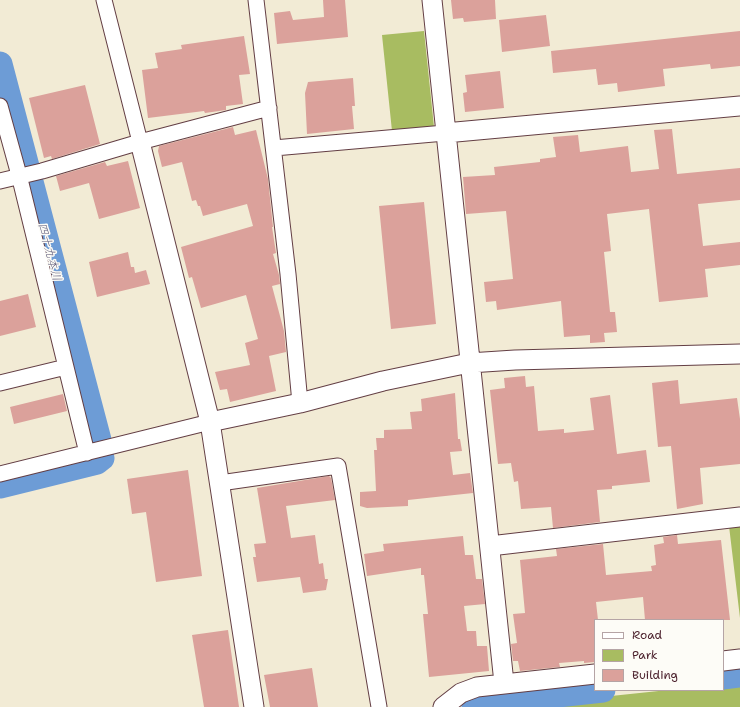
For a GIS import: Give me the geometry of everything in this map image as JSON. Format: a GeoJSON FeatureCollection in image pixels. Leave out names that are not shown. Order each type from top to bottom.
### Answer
{"type":"FeatureCollection","features":[{"type":"Feature","properties":{"kind":"street"},"geometry":{"type":"LineString","coordinates":[[104,0],[210,422],[254,707]]}},
{"type":"Feature","properties":{"kind":"street"},"geometry":{"type":"LineString","coordinates":[[256,0],[288,274],[300,402]]}},
{"type":"Feature","properties":{"kind":"street"},"geometry":{"type":"LineString","coordinates":[[432,0],[445,133],[469,344],[469,363],[504,683]]}},
{"type":"Feature","properties":{"kind":"street"},"geometry":{"type":"LineString","coordinates":[[0,106],[19,175],[87,454]]}},
{"type":"Feature","properties":{"kind":"street"},"geometry":{"type":"LineString","coordinates":[[274,148],[740,106]]}},
{"type":"Feature","properties":{"kind":"street"},"geometry":{"type":"LineString","coordinates":[[0,181],[19,175],[42,171],[140,142],[269,108]]}},
{"type":"Feature","properties":{"kind":"street"},"geometry":{"type":"LineString","coordinates":[[0,474],[87,454],[210,422],[300,402],[383,380],[469,363],[515,360],[740,354]]}},
{"type":"Feature","properties":{"kind":"street"},"geometry":{"type":"LineString","coordinates":[[0,383],[66,367]]}},
{"type":"Feature","properties":{"kind":"street"},"geometry":{"type":"LineString","coordinates":[[220,483],[338,466],[379,707]]}},
{"type":"Feature","properties":{"kind":"street"},"geometry":{"type":"LineString","coordinates":[[490,546],[740,517]]}},
{"type":"Feature","properties":{"kind":"street"},"geometry":{"type":"LineString","coordinates":[[724,661],[740,659]]}},
{"type":"Feature","properties":{"kind":"street"},"geometry":{"type":"LineString","coordinates":[[443,707],[466,691],[476,687],[594,674]]}},
{"type":"Feature","properties":{"kind":"green space"},"geometry":{"type":"Polygon","coordinates":[[[424,31],[434,127],[392,131],[382,35],[424,31]]]}},
{"type":"Feature","properties":{"kind":"green space"},"geometry":{"type":"Polygon","coordinates":[[[740,525],[740,618],[729,526],[740,525]]]}},
{"type":"Feature","properties":{"kind":"green space"},"geometry":{"type":"Polygon","coordinates":[[[740,682],[740,707],[507,707],[659,691],[724,691],[724,684],[740,682]]]}},
{"type":"Feature","properties":{"kind":"building"},"geometry":{"type":"Polygon","coordinates":[[[323,0],[345,0],[348,37],[277,44],[274,13],[290,11],[293,20],[324,17],[323,0]]]}},
{"type":"Feature","properties":{"kind":"building"},"geometry":{"type":"Polygon","coordinates":[[[451,0],[495,0],[496,19],[464,22],[463,18],[453,19],[451,0]]]}},
{"type":"Feature","properties":{"kind":"building"},"geometry":{"type":"Polygon","coordinates":[[[546,15],[550,46],[502,52],[499,20],[546,15]]]}},
{"type":"Feature","properties":{"kind":"building"},"geometry":{"type":"Polygon","coordinates":[[[740,31],[740,66],[711,69],[710,64],[663,69],[665,86],[618,92],[617,83],[598,85],[596,69],[553,73],[551,51],[740,31]]]}},
{"type":"Feature","properties":{"kind":"building"},"geometry":{"type":"Polygon","coordinates":[[[244,36],[250,74],[239,75],[243,104],[226,106],[226,110],[205,113],[204,111],[148,118],[142,70],[158,68],[155,53],[182,49],[181,45],[244,36]]]}},
{"type":"Feature","properties":{"kind":"building"},"geometry":{"type":"Polygon","coordinates":[[[500,71],[504,108],[465,112],[463,93],[467,92],[465,75],[500,71]]]}},
{"type":"Feature","properties":{"kind":"building"},"geometry":{"type":"Polygon","coordinates":[[[353,78],[355,106],[352,106],[354,129],[307,134],[305,93],[308,82],[353,78]]]}},
{"type":"Feature","properties":{"kind":"building"},"geometry":{"type":"Polygon","coordinates":[[[85,85],[100,144],[52,159],[51,156],[44,158],[29,98],[85,85]]]}},
{"type":"Feature","properties":{"kind":"building"},"geometry":{"type":"Polygon","coordinates":[[[233,127],[235,135],[256,130],[268,179],[276,253],[273,254],[280,284],[272,286],[284,331],[286,352],[269,356],[276,391],[230,402],[227,389],[220,390],[215,372],[250,365],[245,343],[258,339],[246,295],[201,308],[192,277],[189,278],[181,247],[253,226],[247,204],[203,216],[200,206],[198,206],[196,200],[192,201],[182,162],[162,167],[158,151],[159,146],[233,127]]]}},
{"type":"Feature","properties":{"kind":"building"},"geometry":{"type":"Polygon","coordinates":[[[672,129],[677,174],[740,168],[740,200],[698,204],[703,246],[740,242],[740,265],[705,269],[708,297],[659,302],[649,209],[607,214],[611,251],[604,252],[610,312],[615,312],[617,332],[604,333],[605,342],[590,343],[590,335],[564,337],[561,301],[497,310],[496,301],[486,302],[484,282],[513,279],[506,211],[466,214],[463,177],[495,175],[494,167],[540,162],[540,159],[556,157],[553,137],[578,135],[580,152],[628,146],[631,172],[659,169],[654,130],[672,129]]]}},
{"type":"Feature","properties":{"kind":"building"},"geometry":{"type":"Polygon","coordinates":[[[128,161],[140,208],[99,219],[89,183],[60,191],[56,176],[105,162],[107,166],[128,161]]]}},
{"type":"Feature","properties":{"kind":"building"},"geometry":{"type":"Polygon","coordinates":[[[424,202],[436,324],[391,329],[379,206],[424,202]]]}},
{"type":"Feature","properties":{"kind":"building"},"geometry":{"type":"Polygon","coordinates":[[[128,252],[131,267],[134,267],[135,273],[146,270],[150,284],[97,297],[89,262],[128,252]]]}},
{"type":"Feature","properties":{"kind":"building"},"geometry":{"type":"Polygon","coordinates":[[[28,294],[36,327],[0,336],[0,301],[28,294]]]}},
{"type":"Feature","properties":{"kind":"building"},"geometry":{"type":"Polygon","coordinates":[[[525,376],[526,387],[534,386],[538,431],[564,429],[564,433],[594,430],[590,398],[610,395],[617,454],[646,450],[650,482],[612,486],[612,489],[597,490],[600,522],[553,528],[551,507],[521,509],[518,481],[514,482],[511,463],[498,464],[490,390],[505,388],[504,378],[525,376]]]}},
{"type":"Feature","properties":{"kind":"building"},"geometry":{"type":"Polygon","coordinates":[[[678,380],[680,404],[737,398],[740,419],[740,464],[700,468],[703,504],[677,509],[671,446],[658,447],[652,383],[678,380]]]}},
{"type":"Feature","properties":{"kind":"building"},"geometry":{"type":"Polygon","coordinates":[[[455,393],[458,439],[460,439],[462,451],[450,452],[453,475],[470,473],[473,493],[408,500],[408,506],[367,508],[360,506],[360,492],[376,491],[374,450],[377,450],[376,438],[384,438],[384,430],[412,429],[410,412],[422,411],[421,399],[455,393]]]}},
{"type":"Feature","properties":{"kind":"building"},"geometry":{"type":"Polygon","coordinates":[[[63,394],[67,411],[14,424],[10,407],[63,394]]]}},
{"type":"Feature","properties":{"kind":"building"},"geometry":{"type":"Polygon","coordinates":[[[188,470],[202,576],[156,582],[146,512],[132,514],[127,479],[188,470]]]}},
{"type":"Feature","properties":{"kind":"building"},"geometry":{"type":"Polygon","coordinates":[[[329,476],[331,478],[335,500],[286,506],[291,538],[315,535],[319,564],[323,563],[325,579],[328,579],[326,590],[303,593],[300,577],[257,582],[253,557],[256,557],[254,544],[266,543],[257,488],[329,476]]]}},
{"type":"Feature","properties":{"kind":"building"},"geometry":{"type":"Polygon","coordinates":[[[677,535],[678,544],[721,540],[730,620],[645,619],[643,597],[596,602],[598,619],[594,619],[594,662],[584,663],[584,661],[559,663],[560,667],[520,671],[518,661],[513,661],[511,644],[517,643],[513,614],[525,613],[520,560],[557,556],[556,549],[603,544],[606,575],[652,571],[651,566],[656,565],[654,545],[664,543],[663,537],[677,535]]]}},
{"type":"Feature","properties":{"kind":"building"},"geometry":{"type":"Polygon","coordinates":[[[463,536],[465,555],[473,555],[476,579],[482,579],[485,604],[464,606],[467,631],[476,631],[477,646],[487,646],[489,671],[429,677],[423,614],[428,614],[424,575],[421,575],[421,568],[367,576],[364,554],[384,551],[383,544],[463,536]]]}},
{"type":"Feature","properties":{"kind":"building"},"geometry":{"type":"Polygon","coordinates":[[[228,630],[239,707],[204,707],[192,635],[228,630]]]}},
{"type":"Feature","properties":{"kind":"building"},"geometry":{"type":"Polygon","coordinates":[[[312,668],[318,707],[270,707],[264,675],[312,668]]]}},
{"type":"Feature","properties":{"kind":"waterway","name":"四十九本川"},"geometry":{"type":"LineString","coordinates":[[0,64],[99,440]]}},
{"type":"Feature","properties":{"kind":"waterway","name":"四十九本川"},"geometry":{"type":"LineString","coordinates":[[0,486],[97,462],[102,458]]}},
{"type":"Feature","properties":{"kind":"waterway"},"geometry":{"type":"LineString","coordinates":[[724,677],[740,675]]}},
{"type":"Feature","properties":{"kind":"waterway"},"geometry":{"type":"LineString","coordinates":[[474,707],[496,702],[594,691]]}}]}
